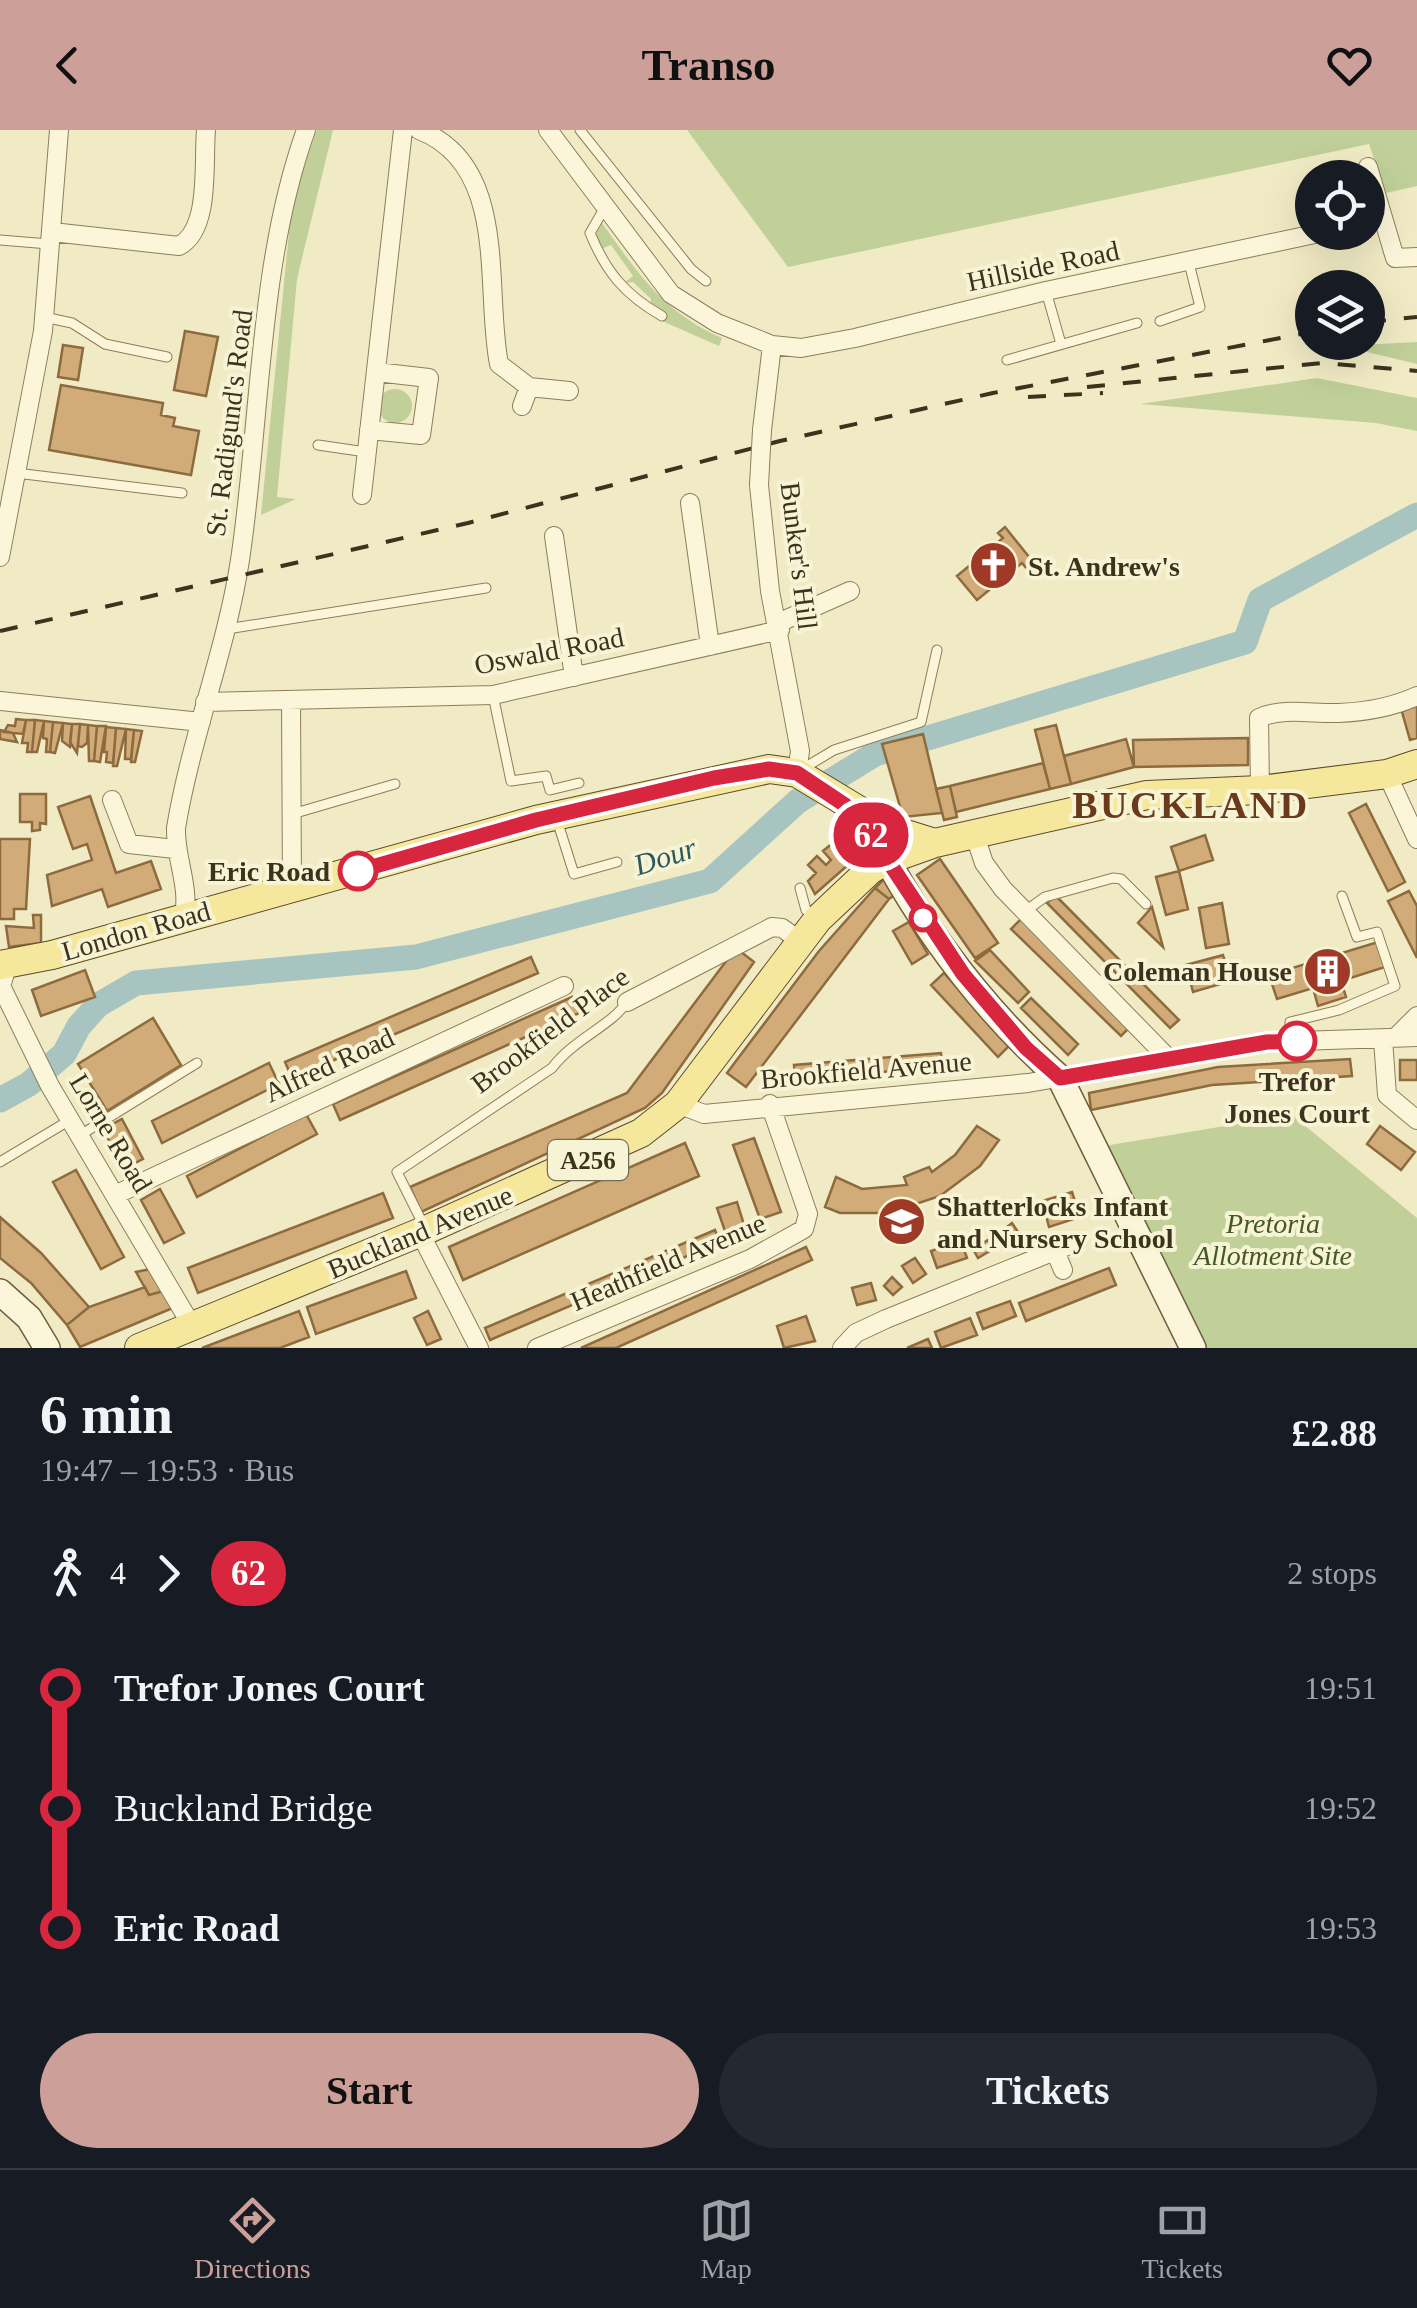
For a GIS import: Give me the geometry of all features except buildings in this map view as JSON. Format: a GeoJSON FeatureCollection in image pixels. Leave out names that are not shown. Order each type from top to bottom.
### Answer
{"type":"FeatureCollection","features":[{"type":"Feature","properties":{"kind":"main road","name":"A256"},"geometry":{"type":"LineString","coordinates":[[804,776],[845,805],[890,829],[935,843],[1147,795],[1260,790],[1386,774],[1417,764]]}},
{"type":"Feature","properties":{"kind":"main road","name":"London Road"},"geometry":{"type":"LineString","coordinates":[[4,964],[52,956],[555,815],[769,769],[804,776]]}},
{"type":"Feature","properties":{"kind":"main road","name":"A256"},"geometry":{"type":"LineString","coordinates":[[845,805],[887,860]]}},
{"type":"Feature","properties":{"kind":"main road","name":"Buckland Avenue"},"geometry":{"type":"LineString","coordinates":[[139,1348],[423,1232],[585,1162],[641,1132],[678,1104],[808,930],[870,870],[935,843]]}},
{"type":"Feature","properties":{"kind":"street"},"geometry":{"type":"LineString","coordinates":[[0,557],[44,318],[58,130]]}},
{"type":"Feature","properties":{"kind":"street"},"geometry":{"type":"LineString","coordinates":[[52,238],[179,246],[188,241],[198,224],[206,130]]}},
{"type":"Feature","properties":{"kind":"street","name":"St. Radigund's Road"},"geometry":{"type":"LineString","coordinates":[[184,916],[186,895],[175,849],[180,806],[226,630],[243,538],[279,235],[292,169],[306,130]]}},
{"type":"Feature","properties":{"kind":"street"},"geometry":{"type":"LineString","coordinates":[[362,495],[403,130]]}},
{"type":"Feature","properties":{"kind":"street"},"geometry":{"type":"LineString","coordinates":[[419,130],[445,143],[478,187],[485,213],[499,364],[510,376],[529,386],[569,391]]}},
{"type":"Feature","properties":{"kind":"street"},"geometry":{"type":"LineString","coordinates":[[548,130],[670,294],[716,323],[772,345]]}},
{"type":"Feature","properties":{"kind":"street","name":"Hillside Road"},"geometry":{"type":"LineString","coordinates":[[772,345],[801,348],[855,338],[1046,291],[1295,239]]}},
{"type":"Feature","properties":{"kind":"street"},"geometry":{"type":"LineString","coordinates":[[1385,239],[1395,258],[1417,257]]}},
{"type":"Feature","properties":{"kind":"street","name":"Bunker's Hill"},"geometry":{"type":"LineString","coordinates":[[772,345],[759,485],[804,776]]}},
{"type":"Feature","properties":{"kind":"street"},"geometry":{"type":"LineString","coordinates":[[369,430],[420,435],[429,378],[376,372]]}},
{"type":"Feature","properties":{"kind":"street"},"geometry":{"type":"LineString","coordinates":[[522,406],[529,386]]}},
{"type":"Feature","properties":{"kind":"street"},"geometry":{"type":"LineString","coordinates":[[690,503],[710,646]]}},
{"type":"Feature","properties":{"kind":"street"},"geometry":{"type":"LineString","coordinates":[[554,536],[574,678]]}},
{"type":"Feature","properties":{"kind":"street","name":"Oswald Road"},"geometry":{"type":"LineString","coordinates":[[205,702],[493,695],[710,646],[779,626],[841,602]]}},
{"type":"Feature","properties":{"kind":"street"},"geometry":{"type":"LineString","coordinates":[[1260,790],[1259,718],[1272,712],[1343,713],[1394,705],[1417,696]]}},
{"type":"Feature","properties":{"kind":"street"},"geometry":{"type":"LineString","coordinates":[[292,700],[292,890]]}},
{"type":"Feature","properties":{"kind":"street"},"geometry":{"type":"LineString","coordinates":[[0,701],[200,722]]}},
{"type":"Feature","properties":{"kind":"street"},"geometry":{"type":"LineString","coordinates":[[1386,774],[1417,839]]}},
{"type":"Feature","properties":{"kind":"street"},"geometry":{"type":"LineString","coordinates":[[112,800],[128,844],[175,849]]}},
{"type":"Feature","properties":{"kind":"street"},"geometry":{"type":"LineString","coordinates":[[976,836],[984,862],[1024,912],[1170,1060]]}},
{"type":"Feature","properties":{"kind":"street"},"geometry":{"type":"LineString","coordinates":[[887,860],[963,974],[1026,1048],[1060,1078],[1194,1348]]}},
{"type":"Feature","properties":{"kind":"street","name":"Brookfield Place"},"geometry":{"type":"LineString","coordinates":[[628,1002],[772,927],[808,930]]}},
{"type":"Feature","properties":{"kind":"street","name":"Lorne Road"},"geometry":{"type":"LineString","coordinates":[[4,964],[1,986],[32,1054],[192,1326]]}},
{"type":"Feature","properties":{"kind":"street","name":"Alfred Road"},"geometry":{"type":"LineString","coordinates":[[117,1194],[564,986]]}},
{"type":"Feature","properties":{"kind":"street"},"geometry":{"type":"LineString","coordinates":[[1417,1016],[1389,1038],[1388,1095],[1417,1120]]}},
{"type":"Feature","properties":{"kind":"street","name":"Brookfield Avenue"},"geometry":{"type":"LineString","coordinates":[[678,1104],[704,1114],[770,1104],[1060,1078],[1290,1041],[1417,1037]]}},
{"type":"Feature","properties":{"kind":"street","name":"Heathfield Avenue"},"geometry":{"type":"LineString","coordinates":[[537,1348],[799,1234],[809,1221],[808,1214],[770,1104]]}},
{"type":"Feature","properties":{"kind":"street"},"geometry":{"type":"LineString","coordinates":[[423,1232],[478,1348]]}},
{"type":"Feature","properties":{"kind":"street"},"geometry":{"type":"LineString","coordinates":[[842,1348],[856,1333],[871,1326],[1076,1242]]}},
{"type":"Feature","properties":{"kind":"street"},"geometry":{"type":"LineString","coordinates":[[1056,1251],[1064,1270]]}},
{"type":"Feature","properties":{"kind":"street"},"geometry":{"type":"LineString","coordinates":[[0,1292],[29,1318],[47,1348]]}},
{"type":"Feature","properties":{"kind":"lane"},"geometry":{"type":"LineString","coordinates":[[580,130],[691,270],[706,281]]}},
{"type":"Feature","properties":{"kind":"lane"},"geometry":{"type":"LineString","coordinates":[[604,208],[590,233],[602,262],[623,290],[662,316]]}},
{"type":"Feature","properties":{"kind":"lane"},"geometry":{"type":"LineString","coordinates":[[0,240],[52,238]]}},
{"type":"Feature","properties":{"kind":"lane"},"geometry":{"type":"LineString","coordinates":[[1160,321],[1200,307],[1189,263]]}},
{"type":"Feature","properties":{"kind":"lane"},"geometry":{"type":"LineString","coordinates":[[1046,291],[1060,344]]}},
{"type":"Feature","properties":{"kind":"lane"},"geometry":{"type":"LineString","coordinates":[[44,318],[72,323],[105,344],[166,356]]}},
{"type":"Feature","properties":{"kind":"lane"},"geometry":{"type":"LineString","coordinates":[[1007,360],[1136,323]]}},
{"type":"Feature","properties":{"kind":"lane"},"geometry":{"type":"LineString","coordinates":[[318,445],[366,452]]}},
{"type":"Feature","properties":{"kind":"lane"},"geometry":{"type":"LineString","coordinates":[[16,473],[182,492]]}},
{"type":"Feature","properties":{"kind":"lane"},"geometry":{"type":"LineString","coordinates":[[226,630],[486,588]]}},
{"type":"Feature","properties":{"kind":"lane"},"geometry":{"type":"LineString","coordinates":[[804,776],[834,750],[922,722],[938,650]]}},
{"type":"Feature","properties":{"kind":"lane"},"geometry":{"type":"LineString","coordinates":[[493,695],[511,781],[546,776],[550,790],[579,784]]}},
{"type":"Feature","properties":{"kind":"lane"},"geometry":{"type":"LineString","coordinates":[[292,814],[395,784]]}},
{"type":"Feature","properties":{"kind":"lane"},"geometry":{"type":"LineString","coordinates":[[555,815],[574,874],[617,862]]}},
{"type":"Feature","properties":{"kind":"lane"},"geometry":{"type":"LineString","coordinates":[[1024,912],[1046,897],[1113,878],[1121,880],[1146,904]]}},
{"type":"Feature","properties":{"kind":"lane"},"geometry":{"type":"LineString","coordinates":[[800,888],[808,930]]}},
{"type":"Feature","properties":{"kind":"lane"},"geometry":{"type":"LineString","coordinates":[[1290,1041],[1290,1022],[1296,1018],[1339,1010],[1395,986],[1378,932],[1357,937],[1342,896]]}},
{"type":"Feature","properties":{"kind":"lane","name":"Brookfield Place"},"geometry":{"type":"LineString","coordinates":[[423,1232],[397,1172],[552,1068],[570,1045],[621,1012],[628,1002]]}},
{"type":"Feature","properties":{"kind":"lane"},"geometry":{"type":"LineString","coordinates":[[0,1162],[197,1063]]}},
{"type":"Feature","properties":{"kind":"green space"},"geometry":{"type":"Polygon","coordinates":[[[317,130],[333,130],[297,279],[277,497],[296,499],[261,515],[292,202],[317,130]]]}},
{"type":"Feature","properties":{"kind":"green space"},"geometry":{"type":"Polygon","coordinates":[[[687,130],[1417,130],[1417,186],[1386,193],[1385,160],[1375,160],[1369,144],[788,267],[687,130]]]}},
{"type":"Feature","properties":{"kind":"green space"},"geometry":{"type":"Polygon","coordinates":[[[602,223],[653,290],[684,316],[722,338],[719,346],[662,321],[666,315],[650,304],[651,299],[633,282],[624,283],[633,276],[611,245],[601,249],[596,234],[602,223]]]}},
{"type":"Feature","properties":{"kind":"green space"},"geometry":{"type":"Polygon","coordinates":[[[1417,342],[1417,364],[1385,356],[1385,344],[1417,342]]]}},
{"type":"Feature","properties":{"kind":"green space"},"geometry":{"type":"Polygon","coordinates":[[[1317,378],[1417,398],[1417,431],[1376,423],[1140,404],[1317,378]]]}},
{"type":"Feature","properties":{"kind":"green space"},"geometry":{"type":"Polygon","coordinates":[[[395,389],[407,394],[412,406],[407,418],[395,423],[383,418],[378,406],[383,394],[395,389]]]}},
{"type":"Feature","properties":{"kind":"green space","name":"Pretoria Allotment Site"},"geometry":{"type":"Polygon","coordinates":[[[1292,1115],[1417,1218],[1417,1348],[1206,1348],[1104,1146],[1292,1115]]]}},
{"type":"Feature","properties":{"kind":"waterway","name":"Dour"},"geometry":{"type":"LineString","coordinates":[[0,1100],[29,1084],[64,1054],[79,1026],[98,1005],[136,983],[416,957],[710,881],[798,801],[875,754],[1245,642],[1260,600],[1417,515]]}},
{"type":"Feature","properties":{"kind":"railway"},"geometry":{"type":"LineString","coordinates":[[1385,320],[1417,317]]}},
{"type":"Feature","properties":{"kind":"railway"},"geometry":{"type":"LineString","coordinates":[[0,631],[468,523],[780,441],[993,393],[1295,335]]}},
{"type":"Feature","properties":{"kind":"railway"},"geometry":{"type":"LineString","coordinates":[[1087,387],[1322,363],[1417,371]]}},
{"type":"Feature","properties":{"kind":"railway"},"geometry":{"type":"LineString","coordinates":[[1028,397],[1103,393]]}},
{"type":"Feature","properties":{"kind":"bus line","name":"62"},"geometry":{"type":"LineString","coordinates":[[358,871],[536,820],[714,778],[769,769],[797,773],[845,805],[871,835],[934,936],[963,974],[1026,1048],[1060,1078],[1267,1042],[1297,1041]]}},
{"type":"Feature","properties":{"kind":"place","name":"St. Andrew's"},"geometry":{"type":"Point","coordinates":[993,566]}},
{"type":"Feature","properties":{"kind":"place","name":"Eric Road"},"geometry":{"type":"Point","coordinates":[358,871]}},
{"type":"Feature","properties":{"kind":"place","name":"Coleman House"},"geometry":{"type":"Point","coordinates":[1327,971]}},
{"type":"Feature","properties":{"kind":"place","name":"Trefor Jones Court"},"geometry":{"type":"Point","coordinates":[1297,1041]}},
{"type":"Feature","properties":{"kind":"place","name":"Shatterlocks Infant and Nursery School"},"geometry":{"type":"Point","coordinates":[902,1222]}},
{"type":"Feature","properties":{"kind":"district","name":"BUCKLAND"},"geometry":{"type":"Point","coordinates":[1191,805]}}]}
